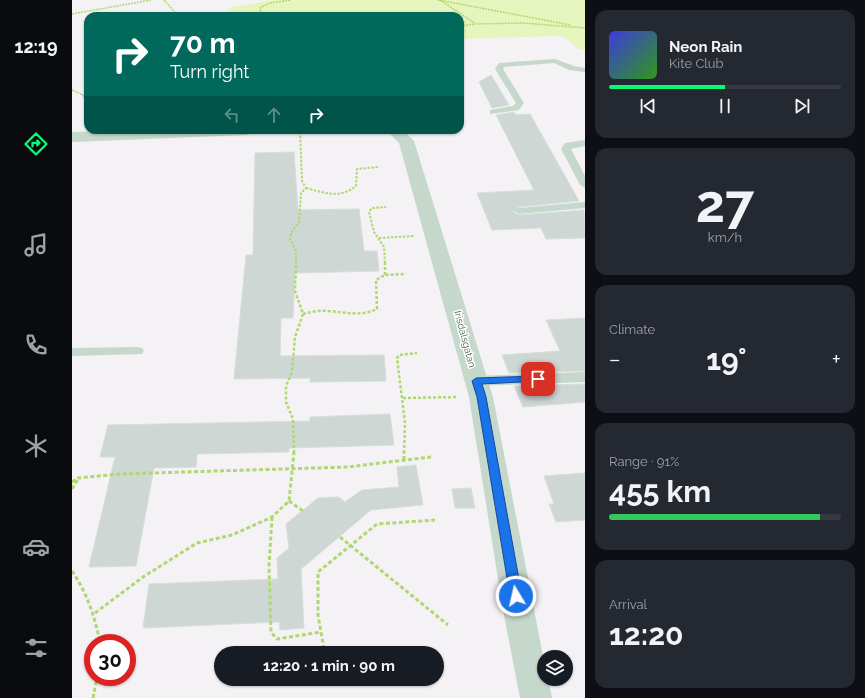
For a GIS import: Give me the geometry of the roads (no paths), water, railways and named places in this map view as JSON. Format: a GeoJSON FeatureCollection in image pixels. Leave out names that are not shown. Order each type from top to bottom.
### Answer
{"type":"FeatureCollection","features":[{"type":"Feature","properties":{"kind":"street"},"geometry":{"type":"LineString","coordinates":[[72,137],[147,134]]}},
{"type":"Feature","properties":{"kind":"street","name":"Irisdalsgatan"},"geometry":{"type":"LineString","coordinates":[[398,134],[406,141],[479,389],[518,610],[536,698]]}},
{"type":"Feature","properties":{"kind":"lane"},"geometry":{"type":"LineString","coordinates":[[493,112],[516,108],[520,103],[499,69],[502,65],[556,60],[572,68],[585,70]]}},
{"type":"Feature","properties":{"kind":"lane"},"geometry":{"type":"LineString","coordinates":[[585,143],[568,145],[566,150],[585,185]]}},
{"type":"Feature","properties":{"kind":"lane"},"geometry":{"type":"LineString","coordinates":[[520,211],[585,205]]}},
{"type":"Feature","properties":{"kind":"lane"},"geometry":{"type":"LineString","coordinates":[[72,352],[137,351]]}},
{"type":"Feature","properties":{"kind":"lane"},"geometry":{"type":"LineString","coordinates":[[479,389],[585,377]]}}]}
